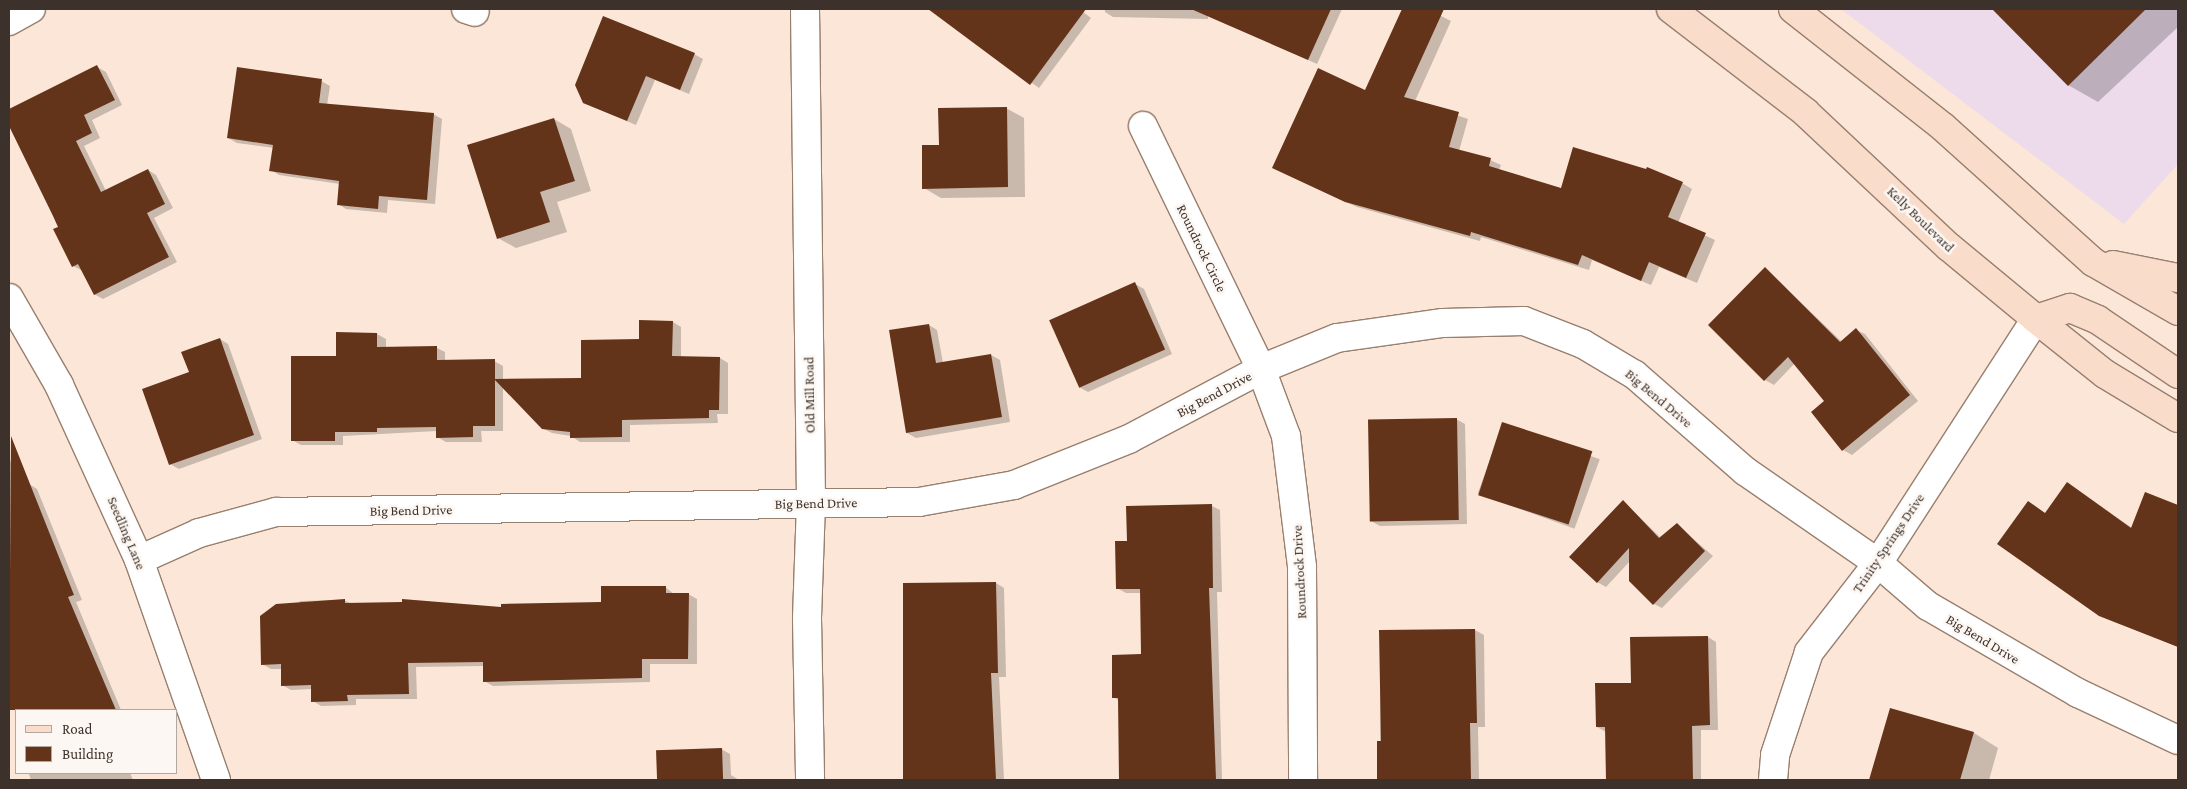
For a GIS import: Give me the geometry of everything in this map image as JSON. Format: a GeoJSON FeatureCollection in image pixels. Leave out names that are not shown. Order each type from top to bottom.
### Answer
{"type":"FeatureCollection","features":[{"type":"Feature","properties":{"kind":"main road","name":"Kelly Boulevard"},"geometry":{"type":"LineString","coordinates":[[1671,9],[1805,112],[1949,247],[2036,319],[2105,374],[2178,418]]}},
{"type":"Feature","properties":{"kind":"main road"},"geometry":{"type":"LineString","coordinates":[[1793,9],[1943,127],[2093,262],[2178,311]]}},
{"type":"Feature","properties":{"kind":"main road"},"geometry":{"type":"LineString","coordinates":[[2093,262],[2178,278]]}},
{"type":"Feature","properties":{"kind":"main road"},"geometry":{"type":"LineString","coordinates":[[2036,319],[2070,308],[2098,320],[2178,374]]}},
{"type":"Feature","properties":{"kind":"street"},"geometry":{"type":"LineString","coordinates":[[9,21],[30,9]]}},
{"type":"Feature","properties":{"kind":"street","name":"Old Mill Road"},"geometry":{"type":"LineString","coordinates":[[805,9],[811,503],[807,619],[810,780]]}},
{"type":"Feature","properties":{"kind":"street","name":"Roundrock Circle"},"geometry":{"type":"LineString","coordinates":[[1143,126],[1261,370]]}},
{"type":"Feature","properties":{"kind":"street","name":"Seedling Lane"},"geometry":{"type":"LineString","coordinates":[[9,298],[63,394],[139,560],[216,780]]}},
{"type":"Feature","properties":{"kind":"street","name":"Trinity Springs Drive"},"geometry":{"type":"LineString","coordinates":[[1773,780],[1774,755],[1809,652],[1878,563],[2036,319]]}},
{"type":"Feature","properties":{"kind":"street","name":"Big Bend Drive"},"geometry":{"type":"LineString","coordinates":[[139,560],[200,534],[276,512],[919,502],[1014,485],[1129,439],[1261,370],[1337,338],[1443,323],[1524,321],[1583,344],[1634,374],[1745,471],[1878,563],[1928,606],[1997,648],[2078,693],[2178,740]]}},
{"type":"Feature","properties":{"kind":"street","name":"Roundrock Drive"},"geometry":{"type":"LineString","coordinates":[[1261,370],[1286,436],[1302,567],[1303,780]]}},
{"type":"Feature","properties":{"kind":"shaded area"},"geometry":{"type":"Polygon","coordinates":[[[1841,9],[2178,9],[2178,164],[2124,224],[1841,9]]]}},
{"type":"Feature","properties":{"kind":"building"},"geometry":{"type":"Polygon","coordinates":[[[928,9],[1086,9],[1030,85],[928,9]]]}},
{"type":"Feature","properties":{"kind":"building"},"geometry":{"type":"Polygon","coordinates":[[[1191,9],[1331,9],[1308,60],[1191,9]]]}},
{"type":"Feature","properties":{"kind":"building"},"geometry":{"type":"Polygon","coordinates":[[[1402,9],[1444,9],[1404,97],[1459,112],[1449,147],[1491,158],[1489,166],[1561,188],[1573,147],[1646,169],[1647,167],[1683,182],[1668,217],[1706,233],[1686,278],[1649,262],[1641,281],[1582,255],[1578,265],[1471,232],[1470,236],[1345,202],[1272,168],[1318,68],[1365,90],[1402,9]]]}},
{"type":"Feature","properties":{"kind":"building"},"geometry":{"type":"Polygon","coordinates":[[[1992,9],[2146,9],[2068,86],[1992,9]]]}},
{"type":"Feature","properties":{"kind":"building"},"geometry":{"type":"Polygon","coordinates":[[[603,16],[695,53],[680,90],[646,76],[627,121],[583,103],[575,85],[603,16]]]}},
{"type":"Feature","properties":{"kind":"building"},"geometry":{"type":"Polygon","coordinates":[[[97,65],[115,100],[84,115],[92,133],[76,141],[101,192],[148,169],[165,204],[147,213],[169,257],[94,295],[78,264],[72,267],[53,229],[58,227],[9,126],[9,109],[97,65]]]}},
{"type":"Feature","properties":{"kind":"building"},"geometry":{"type":"Polygon","coordinates":[[[237,67],[322,79],[319,103],[434,113],[427,200],[379,196],[378,209],[337,205],[339,181],[269,171],[273,145],[227,138],[237,67]]]}},
{"type":"Feature","properties":{"kind":"building"},"geometry":{"type":"Polygon","coordinates":[[[1007,107],[1008,187],[922,189],[922,145],[939,145],[938,108],[1007,107]]]}},
{"type":"Feature","properties":{"kind":"building"},"geometry":{"type":"Polygon","coordinates":[[[554,118],[575,181],[540,192],[550,222],[497,239],[467,145],[554,118]]]}},
{"type":"Feature","properties":{"kind":"building"},"geometry":{"type":"Polygon","coordinates":[[[1765,267],[1840,342],[1856,328],[1910,395],[1842,451],[1811,412],[1824,401],[1788,357],[1764,381],[1708,325],[1765,267]]]}},
{"type":"Feature","properties":{"kind":"building"},"geometry":{"type":"Polygon","coordinates":[[[1135,282],[1165,350],[1079,388],[1049,320],[1135,282]]]}},
{"type":"Feature","properties":{"kind":"building"},"geometry":{"type":"Polygon","coordinates":[[[639,320],[673,321],[672,356],[720,357],[719,410],[709,410],[709,418],[622,420],[622,437],[570,438],[570,432],[542,429],[495,380],[495,426],[473,426],[473,437],[436,438],[436,427],[377,428],[377,432],[335,432],[335,441],[291,441],[291,356],[336,356],[336,332],[377,333],[377,347],[437,346],[437,360],[495,359],[495,379],[581,378],[581,340],[639,339],[639,320]]]}},
{"type":"Feature","properties":{"kind":"building"},"geometry":{"type":"Polygon","coordinates":[[[929,324],[936,363],[991,354],[1002,417],[906,433],[889,330],[929,324]]]}},
{"type":"Feature","properties":{"kind":"building"},"geometry":{"type":"Polygon","coordinates":[[[220,338],[254,435],[169,465],[142,389],[189,372],[181,352],[220,338]]]}},
{"type":"Feature","properties":{"kind":"building"},"geometry":{"type":"Polygon","coordinates":[[[1457,418],[1459,520],[1370,522],[1368,420],[1457,418]]]}},
{"type":"Feature","properties":{"kind":"building"},"geometry":{"type":"Polygon","coordinates":[[[1502,422],[1592,451],[1569,525],[1478,495],[1502,422]]]}},
{"type":"Feature","properties":{"kind":"building"},"geometry":{"type":"Polygon","coordinates":[[[11,436],[74,595],[68,597],[116,709],[9,710],[11,436]]]}},
{"type":"Feature","properties":{"kind":"building"},"geometry":{"type":"Polygon","coordinates":[[[2067,482],[2131,528],[2145,492],[2178,505],[2178,647],[2099,616],[1997,544],[2028,501],[2045,513],[2067,482]]]}},
{"type":"Feature","properties":{"kind":"building"},"geometry":{"type":"Polygon","coordinates":[[[1623,500],[1659,538],[1677,523],[1705,551],[1653,605],[1629,581],[1629,548],[1597,583],[1569,557],[1623,500]]]}},
{"type":"Feature","properties":{"kind":"building"},"geometry":{"type":"Polygon","coordinates":[[[1212,504],[1213,588],[1209,588],[1216,780],[1119,780],[1118,698],[1112,698],[1112,655],[1141,654],[1140,589],[1116,589],[1115,541],[1127,541],[1126,506],[1212,504]]]}},
{"type":"Feature","properties":{"kind":"building"},"geometry":{"type":"Polygon","coordinates":[[[996,582],[998,673],[991,673],[996,780],[903,780],[903,583],[996,582]]]}},
{"type":"Feature","properties":{"kind":"building"},"geometry":{"type":"Polygon","coordinates":[[[601,586],[666,586],[666,593],[689,593],[688,659],[642,659],[642,678],[483,682],[483,662],[408,663],[409,694],[347,695],[348,701],[311,702],[311,685],[281,686],[281,664],[261,665],[260,616],[276,604],[345,599],[345,603],[402,602],[402,599],[501,607],[501,604],[601,602],[601,586]]]}},
{"type":"Feature","properties":{"kind":"building"},"geometry":{"type":"Polygon","coordinates":[[[1475,629],[1477,723],[1470,723],[1471,780],[1377,780],[1377,741],[1381,741],[1379,630],[1475,629]]]}},
{"type":"Feature","properties":{"kind":"building"},"geometry":{"type":"Polygon","coordinates":[[[1708,636],[1710,725],[1692,726],[1693,780],[1606,780],[1605,727],[1596,727],[1595,683],[1631,683],[1630,637],[1708,636]]]}},
{"type":"Feature","properties":{"kind":"building"},"geometry":{"type":"Polygon","coordinates":[[[1890,708],[1974,732],[1960,780],[1869,780],[1890,708]]]}},
{"type":"Feature","properties":{"kind":"building"},"geometry":{"type":"Polygon","coordinates":[[[722,748],[723,780],[657,780],[656,750],[722,748]]]}}]}
